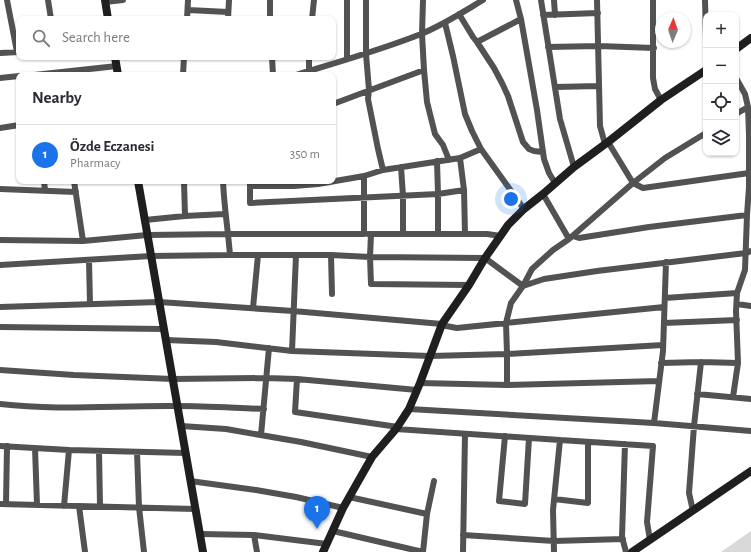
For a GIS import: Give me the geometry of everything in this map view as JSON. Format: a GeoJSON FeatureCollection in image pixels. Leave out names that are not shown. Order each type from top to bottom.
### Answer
{"type":"FeatureCollection","features":[{"type":"Feature","properties":{"kind":"street"},"geometry":{"type":"LineString","coordinates":[[7,0],[16,34]]}},
{"type":"Feature","properties":{"kind":"street"},"geometry":{"type":"LineString","coordinates":[[48,0],[51,16]]}},
{"type":"Feature","properties":{"kind":"street"},"geometry":{"type":"LineString","coordinates":[[108,16],[105,1],[123,0]]}},
{"type":"Feature","properties":{"kind":"street"},"geometry":{"type":"LineString","coordinates":[[187,16],[188,0]]}},
{"type":"Feature","properties":{"kind":"street"},"geometry":{"type":"LineString","coordinates":[[228,16],[229,0]]}},
{"type":"Feature","properties":{"kind":"street"},"geometry":{"type":"LineString","coordinates":[[270,0],[270,16]]}},
{"type":"Feature","properties":{"kind":"street"},"geometry":{"type":"LineString","coordinates":[[312,16],[314,0]]}},
{"type":"Feature","properties":{"kind":"street"},"geometry":{"type":"LineString","coordinates":[[347,0],[347,59]]}},
{"type":"Feature","properties":{"kind":"street"},"geometry":{"type":"LineString","coordinates":[[366,0],[368,99],[383,170]]}},
{"type":"Feature","properties":{"kind":"street"},"geometry":{"type":"LineString","coordinates":[[423,0],[422,34],[427,102],[435,134],[443,145],[449,160]]}},
{"type":"Feature","properties":{"kind":"street"},"geometry":{"type":"LineString","coordinates":[[306,72],[366,54],[422,34],[445,23],[483,0]]}},
{"type":"Feature","properties":{"kind":"street"},"geometry":{"type":"LineString","coordinates":[[516,0],[538,110],[542,152],[545,165],[555,184]]}},
{"type":"Feature","properties":{"kind":"street"},"geometry":{"type":"LineString","coordinates":[[541,0],[560,119],[574,167]]}},
{"type":"Feature","properties":{"kind":"street"},"geometry":{"type":"LineString","coordinates":[[554,0],[556,15]]}},
{"type":"Feature","properties":{"kind":"street"},"geometry":{"type":"LineString","coordinates":[[597,0],[600,126],[607,143],[633,183],[643,188],[749,173]]}},
{"type":"Feature","properties":{"kind":"street"},"geometry":{"type":"LineString","coordinates":[[653,0],[654,84],[657,94],[661,100]]}},
{"type":"Feature","properties":{"kind":"street"},"geometry":{"type":"LineString","coordinates":[[705,0],[705,12]]}},
{"type":"Feature","properties":{"kind":"street"},"geometry":{"type":"LineString","coordinates":[[188,10],[228,12]]}},
{"type":"Feature","properties":{"kind":"street"},"geometry":{"type":"LineString","coordinates":[[543,15],[598,13]]}},
{"type":"Feature","properties":{"kind":"street"},"geometry":{"type":"LineString","coordinates":[[459,14],[472,37],[494,68],[508,96],[523,142],[534,152],[542,152]]}},
{"type":"Feature","properties":{"kind":"street"},"geometry":{"type":"LineString","coordinates":[[477,42],[521,19]]}},
{"type":"Feature","properties":{"kind":"street"},"geometry":{"type":"LineString","coordinates":[[445,23],[465,114],[472,131],[481,149],[524,208]]}},
{"type":"Feature","properties":{"kind":"street"},"geometry":{"type":"LineString","coordinates":[[737,48],[751,38]]}},
{"type":"Feature","properties":{"kind":"street"},"geometry":{"type":"LineString","coordinates":[[548,47],[599,46],[654,48]]}},
{"type":"Feature","properties":{"kind":"street"},"geometry":{"type":"LineString","coordinates":[[0,53],[16,52]]}},
{"type":"Feature","properties":{"kind":"street"},"geometry":{"type":"LineString","coordinates":[[116,60],[118,72]]}},
{"type":"Feature","properties":{"kind":"street"},"geometry":{"type":"LineString","coordinates":[[183,72],[184,60]]}},
{"type":"Feature","properties":{"kind":"street"},"geometry":{"type":"LineString","coordinates":[[272,60],[273,72]]}},
{"type":"Feature","properties":{"kind":"street"},"geometry":{"type":"LineString","coordinates":[[309,60],[309,71]]}},
{"type":"Feature","properties":{"kind":"street"},"geometry":{"type":"LineString","coordinates":[[62,72],[117,66]]}},
{"type":"Feature","properties":{"kind":"street"},"geometry":{"type":"LineString","coordinates":[[336,103],[424,70]]}},
{"type":"Feature","properties":{"kind":"street"},"geometry":{"type":"LineString","coordinates":[[323,552],[343,508],[372,457],[397,428],[410,409],[442,324],[469,285],[485,258],[513,220],[524,208],[543,194],[574,167],[661,100],[703,72]]}},
{"type":"Feature","properties":{"kind":"street"},"geometry":{"type":"LineString","coordinates":[[0,78],[16,76]]}},
{"type":"Feature","properties":{"kind":"street"},"geometry":{"type":"LineString","coordinates":[[732,397],[738,363],[736,320],[737,293],[748,270],[749,252],[747,215],[749,187],[748,107],[745,94],[739,83]]}},
{"type":"Feature","properties":{"kind":"street"},"geometry":{"type":"LineString","coordinates":[[556,87],[599,86]]}},
{"type":"Feature","properties":{"kind":"street"},"geometry":{"type":"LineString","coordinates":[[739,112],[748,107]]}},
{"type":"Feature","properties":{"kind":"street"},"geometry":{"type":"LineString","coordinates":[[0,128],[16,125]]}},
{"type":"Feature","properties":{"kind":"street"},"geometry":{"type":"LineString","coordinates":[[507,385],[506,323],[511,303],[523,286],[532,269],[633,183],[665,158],[703,135]]}},
{"type":"Feature","properties":{"kind":"street"},"geometry":{"type":"LineString","coordinates":[[336,181],[364,176],[383,170],[460,158],[481,149]]}},
{"type":"Feature","properties":{"kind":"street"},"geometry":{"type":"LineString","coordinates":[[460,158],[464,190],[465,234]]}},
{"type":"Feature","properties":{"kind":"street"},"geometry":{"type":"LineString","coordinates":[[437,162],[438,234]]}},
{"type":"Feature","properties":{"kind":"street"},"geometry":{"type":"LineString","coordinates":[[401,167],[403,234]]}},
{"type":"Feature","properties":{"kind":"street"},"geometry":{"type":"LineString","coordinates":[[364,176],[364,198],[372,284],[469,285]]}},
{"type":"Feature","properties":{"kind":"street"},"geometry":{"type":"LineString","coordinates":[[44,184],[45,190]]}},
{"type":"Feature","properties":{"kind":"street"},"geometry":{"type":"LineString","coordinates":[[75,184],[83,241]]}},
{"type":"Feature","properties":{"kind":"street"},"geometry":{"type":"LineString","coordinates":[[139,184],[203,552]]}},
{"type":"Feature","properties":{"kind":"street"},"geometry":{"type":"LineString","coordinates":[[184,184],[185,216]]}},
{"type":"Feature","properties":{"kind":"street"},"geometry":{"type":"LineString","coordinates":[[223,184],[230,255]]}},
{"type":"Feature","properties":{"kind":"street"},"geometry":{"type":"LineString","coordinates":[[250,184],[250,203],[438,194],[464,190]]}},
{"type":"Feature","properties":{"kind":"street"},"geometry":{"type":"LineString","coordinates":[[288,184],[318,184]]}},
{"type":"Feature","properties":{"kind":"street"},"geometry":{"type":"LineString","coordinates":[[0,189],[76,192]]}},
{"type":"Feature","properties":{"kind":"street"},"geometry":{"type":"LineString","coordinates":[[543,194],[571,237],[579,238],[649,226],[747,215]]}},
{"type":"Feature","properties":{"kind":"street"},"geometry":{"type":"LineString","coordinates":[[145,220],[225,214]]}},
{"type":"Feature","properties":{"kind":"street"},"geometry":{"type":"LineString","coordinates":[[0,240],[83,241],[147,236],[228,234],[487,234],[501,236]]}},
{"type":"Feature","properties":{"kind":"street"},"geometry":{"type":"LineString","coordinates":[[523,286],[544,279],[597,271],[749,252]]}},
{"type":"Feature","properties":{"kind":"street"},"geometry":{"type":"LineString","coordinates":[[0,264],[151,256],[230,255],[485,258],[523,286]]}},
{"type":"Feature","properties":{"kind":"street"},"geometry":{"type":"LineString","coordinates":[[253,308],[258,255]]}},
{"type":"Feature","properties":{"kind":"street"},"geometry":{"type":"LineString","coordinates":[[292,351],[296,255]]}},
{"type":"Feature","properties":{"kind":"street"},"geometry":{"type":"LineString","coordinates":[[331,255],[332,294]]}},
{"type":"Feature","properties":{"kind":"street"},"geometry":{"type":"LineString","coordinates":[[89,260],[90,304]]}},
{"type":"Feature","properties":{"kind":"street"},"geometry":{"type":"LineString","coordinates":[[654,423],[663,345],[666,262]]}},
{"type":"Feature","properties":{"kind":"street"},"geometry":{"type":"LineString","coordinates":[[665,298],[737,293]]}},
{"type":"Feature","properties":{"kind":"street"},"geometry":{"type":"LineString","coordinates":[[0,306],[159,302],[293,311],[442,324],[457,328],[664,307]]}},
{"type":"Feature","properties":{"kind":"street"},"geometry":{"type":"LineString","coordinates":[[736,304],[751,306]]}},
{"type":"Feature","properties":{"kind":"street"},"geometry":{"type":"LineString","coordinates":[[664,323],[736,320]]}},
{"type":"Feature","properties":{"kind":"street"},"geometry":{"type":"LineString","coordinates":[[0,327],[164,329]]}},
{"type":"Feature","properties":{"kind":"street"},"geometry":{"type":"LineString","coordinates":[[166,340],[216,342],[292,351],[430,356],[507,354],[663,345]]}},
{"type":"Feature","properties":{"kind":"street"},"geometry":{"type":"LineString","coordinates":[[261,435],[269,348]]}},
{"type":"Feature","properties":{"kind":"street"},"geometry":{"type":"LineString","coordinates":[[693,511],[689,493],[701,362]]}},
{"type":"Feature","properties":{"kind":"street"},"geometry":{"type":"LineString","coordinates":[[661,363],[738,363]]}},
{"type":"Feature","properties":{"kind":"street"},"geometry":{"type":"LineString","coordinates":[[0,370],[173,379],[266,378],[419,386],[659,380]]}},
{"type":"Feature","properties":{"kind":"street"},"geometry":{"type":"LineString","coordinates":[[297,379],[295,412],[397,428],[465,434],[653,446],[647,522],[650,540]]}},
{"type":"Feature","properties":{"kind":"street"},"geometry":{"type":"LineString","coordinates":[[697,394],[751,399]]}},
{"type":"Feature","properties":{"kind":"street"},"geometry":{"type":"LineString","coordinates":[[0,404],[14,406],[80,408],[178,406],[264,409]]}},
{"type":"Feature","properties":{"kind":"street"},"geometry":{"type":"LineString","coordinates":[[410,409],[654,423],[751,431]]}},
{"type":"Feature","properties":{"kind":"street"},"geometry":{"type":"LineString","coordinates":[[181,426],[226,429],[301,442],[372,457]]}},
{"type":"Feature","properties":{"kind":"street"},"geometry":{"type":"LineString","coordinates":[[463,552],[465,434]]}},
{"type":"Feature","properties":{"kind":"street"},"geometry":{"type":"LineString","coordinates":[[505,436],[499,501],[525,504],[529,438]]}},
{"type":"Feature","properties":{"kind":"street"},"geometry":{"type":"LineString","coordinates":[[554,552],[553,510],[560,440]]}},
{"type":"Feature","properties":{"kind":"street"},"geometry":{"type":"LineString","coordinates":[[554,499],[588,503],[588,442]]}},
{"type":"Feature","properties":{"kind":"street"},"geometry":{"type":"LineString","coordinates":[[625,444],[622,539],[626,552]]}},
{"type":"Feature","properties":{"kind":"street"},"geometry":{"type":"LineString","coordinates":[[0,446],[69,450],[186,453]]}},
{"type":"Feature","properties":{"kind":"street"},"geometry":{"type":"LineString","coordinates":[[7,446],[3,504],[195,509]]}},
{"type":"Feature","properties":{"kind":"street"},"geometry":{"type":"LineString","coordinates":[[35,448],[37,505]]}},
{"type":"Feature","properties":{"kind":"street"},"geometry":{"type":"LineString","coordinates":[[64,506],[69,450]]}},
{"type":"Feature","properties":{"kind":"street"},"geometry":{"type":"LineString","coordinates":[[99,451],[100,506]]}},
{"type":"Feature","properties":{"kind":"street"},"geometry":{"type":"LineString","coordinates":[[137,452],[138,507],[144,552]]}},
{"type":"Feature","properties":{"kind":"street"},"geometry":{"type":"LineString","coordinates":[[632,552],[751,471]]}},
{"type":"Feature","properties":{"kind":"street"},"geometry":{"type":"LineString","coordinates":[[190,481],[296,497],[343,508]]}},
{"type":"Feature","properties":{"kind":"street"},"geometry":{"type":"LineString","coordinates":[[333,531],[423,552],[427,514],[434,481]]}},
{"type":"Feature","properties":{"kind":"street"},"geometry":{"type":"LineString","coordinates":[[349,497],[427,514]]}},
{"type":"Feature","properties":{"kind":"street"},"geometry":{"type":"LineString","coordinates":[[80,506],[86,552]]}},
{"type":"Feature","properties":{"kind":"street"},"geometry":{"type":"LineString","coordinates":[[200,534],[254,535],[327,544]]}},
{"type":"Feature","properties":{"kind":"street"},"geometry":{"type":"LineString","coordinates":[[254,535],[258,552]]}},
{"type":"Feature","properties":{"kind":"street"},"geometry":{"type":"LineString","coordinates":[[463,535],[554,541],[622,539]]}},
{"type":"Feature","properties":{"kind":"shaded area"},"geometry":{"type":"Polygon","coordinates":[[[751,531],[751,552],[721,552],[751,531]]]}},
{"type":"Feature","properties":{"kind":"place","name":"Özde Eczanesi"},"geometry":{"type":"Point","coordinates":[317,529]}}]}
